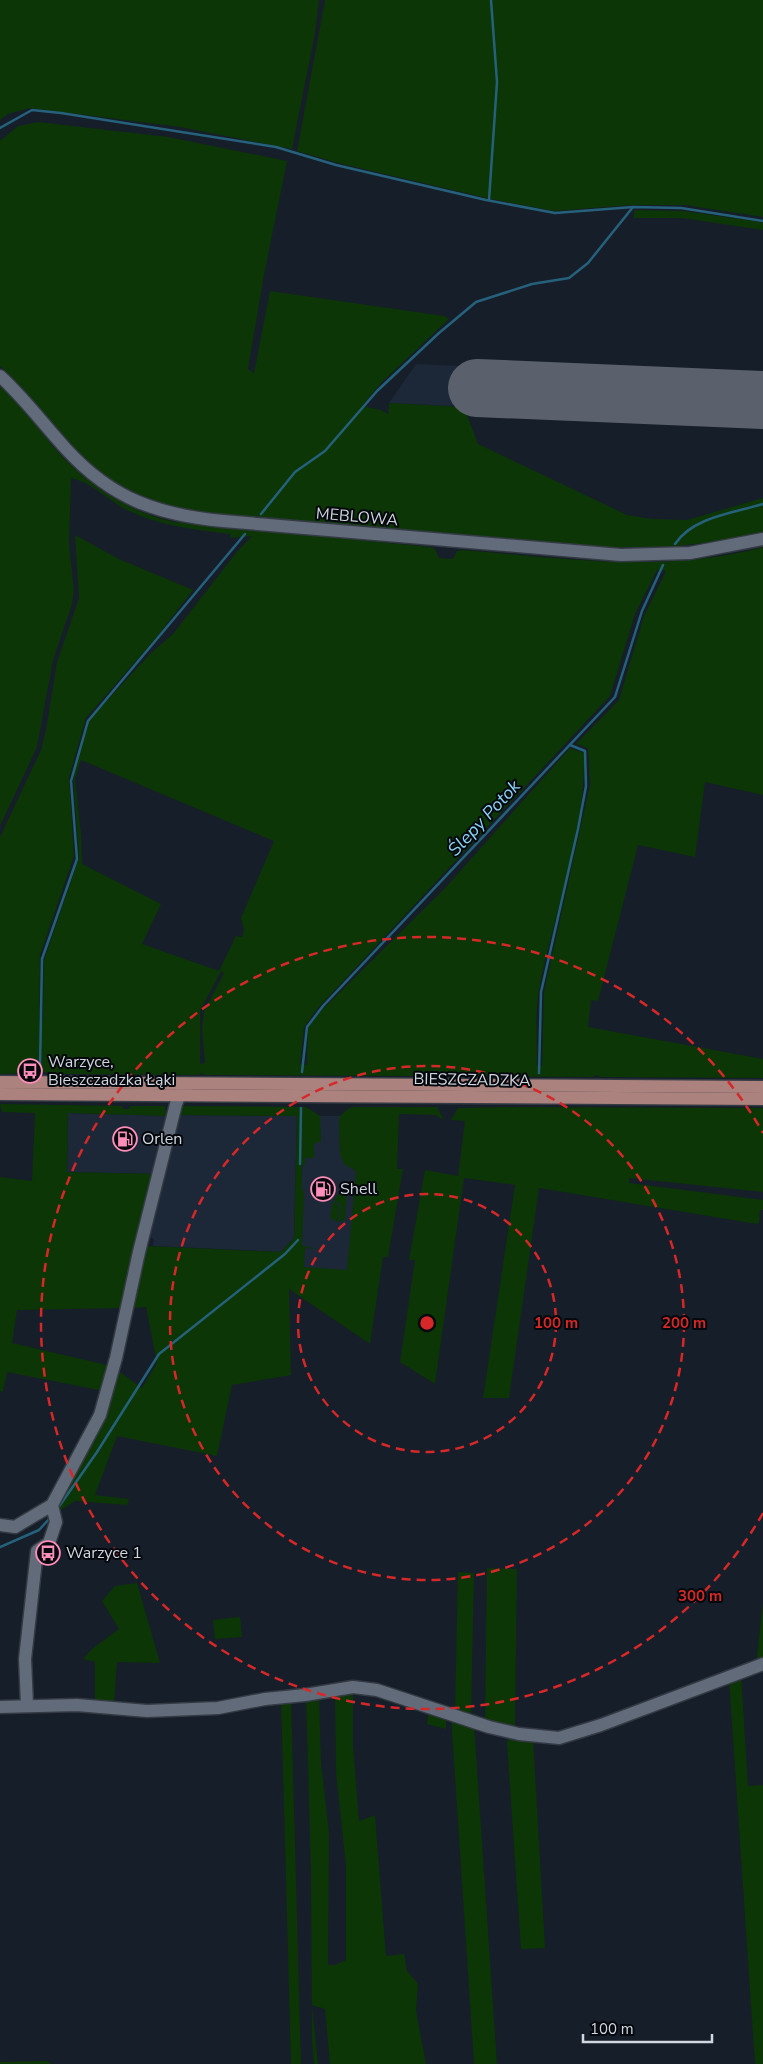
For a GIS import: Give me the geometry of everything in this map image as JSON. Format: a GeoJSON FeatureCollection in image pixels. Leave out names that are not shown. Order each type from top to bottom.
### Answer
{"type":"FeatureCollection","features":[{"type":"Feature","properties":{"kind":"main road","name":"BIESZCZADZKA"},"geometry":{"type":"LineString","coordinates":[[0,1082],[763,1087]]}},
{"type":"Feature","properties":{"kind":"main road","name":"BIESZCZADZKA"},"geometry":{"type":"LineString","coordinates":[[0,1094],[176,1097],[763,1099]]}},
{"type":"Feature","properties":{"kind":"street","name":"MEBLOWA"},"geometry":{"type":"LineString","coordinates":[[0,376],[92,474],[119,493],[138,503],[177,515],[223,521],[621,555],[690,553],[763,539]]}},
{"type":"Feature","properties":{"kind":"street"},"geometry":{"type":"LineString","coordinates":[[0,1525],[15,1527],[53,1510],[100,1415],[116,1358],[176,1097],[166,1085],[154,1082]]}},
{"type":"Feature","properties":{"kind":"street","name":"BIESZCZADZKA"},"geometry":{"type":"LineString","coordinates":[[176,1097],[189,1087],[201,1083]]}},
{"type":"Feature","properties":{"kind":"street"},"geometry":{"type":"LineString","coordinates":[[27,1705],[25,1659],[32,1583],[37,1551],[48,1543],[56,1522],[53,1510]]}},
{"type":"Feature","properties":{"kind":"street"},"geometry":{"type":"LineString","coordinates":[[0,1707],[77,1705],[147,1711],[210,1709],[265,1698],[305,1695],[353,1687],[377,1690],[489,1727],[519,1734],[559,1738],[601,1725],[763,1664]]}},
{"type":"Feature","properties":{"kind":"shaded area"},"geometry":{"type":"Polygon","coordinates":[[[416,364],[763,381],[763,421],[389,403],[416,364]]]}},
{"type":"Feature","properties":{"kind":"shaded area"},"geometry":{"type":"Polygon","coordinates":[[[68,1113],[171,1116],[157,1174],[67,1172],[68,1113]]]}},
{"type":"Feature","properties":{"kind":"shaded area"},"geometry":{"type":"Polygon","coordinates":[[[178,1115],[297,1116],[294,1238],[281,1252],[153,1246],[154,1239],[150,1237],[156,1212],[154,1212],[178,1115]]]}},
{"type":"Feature","properties":{"kind":"shaded area"},"geometry":{"type":"Polygon","coordinates":[[[304,1116],[343,1116],[359,1167],[349,1270],[299,1269],[304,1116]]]}},
{"type":"Feature","properties":{"kind":"green space"},"geometry":{"type":"Polygon","coordinates":[[[0,0],[319,0],[315,33],[292,149],[180,127],[30,108],[8,114],[0,120],[0,0]]]}},
{"type":"Feature","properties":{"kind":"green space"},"geometry":{"type":"Polygon","coordinates":[[[325,0],[763,0],[763,217],[685,205],[632,205],[554,211],[491,199],[342,164],[297,151],[325,0]]]}},
{"type":"Feature","properties":{"kind":"green space"},"geometry":{"type":"Polygon","coordinates":[[[38,122],[168,137],[287,161],[264,275],[248,369],[254,373],[270,291],[444,316],[449,319],[381,383],[362,406],[381,410],[388,414],[389,403],[464,407],[478,444],[627,515],[651,519],[687,520],[763,498],[763,532],[686,545],[608,547],[212,513],[159,502],[143,496],[111,479],[83,456],[22,387],[0,366],[0,141],[18,126],[38,122]]]}},
{"type":"Feature","properties":{"kind":"green space"},"geometry":{"type":"Polygon","coordinates":[[[634,210],[683,211],[760,222],[763,223],[763,230],[682,218],[634,218],[634,210]]]}},
{"type":"Feature","properties":{"kind":"green space"},"geometry":{"type":"Polygon","coordinates":[[[0,386],[70,465],[96,487],[125,504],[174,522],[430,547],[435,549],[439,558],[453,559],[457,551],[463,550],[576,560],[651,562],[726,555],[763,547],[763,795],[705,782],[695,857],[638,845],[598,1001],[591,1000],[588,1027],[763,1059],[763,1078],[601,1077],[596,1075],[593,1077],[205,1075],[201,1073],[199,1075],[65,1074],[29,1071],[28,1073],[0,1074],[0,837],[41,750],[57,662],[79,598],[75,535],[119,559],[193,590],[155,639],[86,718],[69,777],[74,856],[40,955],[39,1062],[42,1062],[40,1030],[43,1017],[44,960],[79,858],[73,772],[90,719],[150,654],[173,634],[236,553],[252,536],[230,538],[231,534],[191,529],[152,520],[127,510],[86,483],[71,478],[69,543],[74,591],[72,604],[53,660],[37,747],[0,826],[0,386]],[[657,570],[635,614],[610,696],[317,1009],[304,1027],[300,1064],[307,1065],[308,1028],[321,1011],[446,887],[570,748],[584,753],[583,783],[575,842],[539,989],[537,1066],[542,1066],[544,992],[590,785],[588,748],[576,744],[619,700],[644,616],[666,571],[657,570]],[[81,760],[75,778],[82,864],[161,904],[142,944],[219,971],[236,936],[242,937],[244,930],[241,918],[274,841],[81,760]],[[221,971],[200,1011],[200,1064],[205,1063],[202,1029],[204,1011],[224,973],[221,971]]]}},
{"type":"Feature","properties":{"kind":"green space"},"geometry":{"type":"Polygon","coordinates":[[[0,1104],[122,1106],[123,1109],[129,1109],[130,1106],[165,1106],[167,1116],[68,1113],[67,1172],[157,1174],[124,1308],[17,1310],[12,1343],[111,1366],[104,1391],[7,1372],[3,1392],[0,1391],[0,1177],[32,1181],[35,1113],[2,1112],[0,1104]]]}},
{"type":"Feature","properties":{"kind":"green space"},"geometry":{"type":"Polygon","coordinates":[[[182,1106],[306,1107],[320,1116],[321,1141],[314,1144],[314,1158],[305,1158],[305,1165],[302,1165],[302,1190],[304,1191],[302,1246],[320,1249],[305,1248],[304,1267],[347,1270],[356,1171],[344,1164],[340,1154],[340,1116],[352,1107],[437,1107],[444,1120],[435,1115],[399,1114],[397,1169],[403,1169],[388,1257],[383,1257],[370,1344],[289,1289],[291,1375],[232,1385],[217,1456],[117,1436],[95,1495],[129,1499],[127,1505],[75,1501],[61,1510],[59,1503],[118,1371],[142,1388],[157,1363],[146,1307],[132,1308],[147,1246],[281,1252],[294,1238],[297,1116],[178,1115],[182,1106]]]}},
{"type":"Feature","properties":{"kind":"green space"},"geometry":{"type":"Polygon","coordinates":[[[458,1108],[763,1108],[763,1192],[629,1178],[629,1183],[763,1200],[763,1210],[760,1210],[759,1224],[539,1188],[509,1398],[483,1398],[515,1185],[464,1178],[435,1384],[400,1362],[415,1260],[409,1260],[425,1170],[458,1176],[465,1121],[451,1120],[458,1108]]]}},
{"type":"Feature","properties":{"kind":"green space"},"geometry":{"type":"Polygon","coordinates":[[[345,1184],[347,1193],[345,1220],[339,1222],[341,1205],[334,1200],[345,1184]]]}},
{"type":"Feature","properties":{"kind":"green space"},"geometry":{"type":"Polygon","coordinates":[[[333,1201],[339,1206],[338,1222],[330,1218],[333,1201]]]}},
{"type":"Feature","properties":{"kind":"green space"},"geometry":{"type":"Polygon","coordinates":[[[487,1568],[517,1569],[515,1730],[485,1721],[487,1568]]]}},
{"type":"Feature","properties":{"kind":"green space"},"geometry":{"type":"Polygon","coordinates":[[[458,1572],[474,1573],[471,1716],[455,1710],[458,1572]]]}},
{"type":"Feature","properties":{"kind":"green space"},"geometry":{"type":"Polygon","coordinates":[[[137,1583],[160,1663],[117,1662],[114,1705],[95,1704],[95,1662],[83,1659],[92,1649],[119,1629],[102,1601],[115,1586],[137,1583]]]}},
{"type":"Feature","properties":{"kind":"green space"},"geometry":{"type":"Polygon","coordinates":[[[763,1603],[763,1661],[756,1664],[763,1603]]]}},
{"type":"Feature","properties":{"kind":"green space"},"geometry":{"type":"Polygon","coordinates":[[[240,1617],[242,1637],[215,1639],[213,1620],[240,1617]]]}},
{"type":"Feature","properties":{"kind":"green space"},"geometry":{"type":"Polygon","coordinates":[[[741,1674],[748,1786],[763,1785],[763,2064],[755,2064],[729,1679],[741,1674]]]}},
{"type":"Feature","properties":{"kind":"green space"},"geometry":{"type":"Polygon","coordinates":[[[353,1689],[353,1744],[359,1821],[375,1815],[386,1956],[404,1954],[407,1971],[418,1984],[416,2011],[426,2064],[330,2064],[325,2009],[312,2005],[318,2064],[314,2064],[312,2039],[311,1872],[306,1697],[319,1695],[321,1763],[329,1833],[328,1965],[335,1965],[346,1960],[346,1865],[336,1773],[335,1691],[353,1689]]]}},
{"type":"Feature","properties":{"kind":"green space"},"geometry":{"type":"Polygon","coordinates":[[[291,1698],[301,2064],[291,2064],[281,1699],[291,1698]]]}},
{"type":"Feature","properties":{"kind":"green space"},"geometry":{"type":"Polygon","coordinates":[[[429,1709],[446,1714],[446,1729],[427,1724],[429,1709]]]}},
{"type":"Feature","properties":{"kind":"green space"},"geometry":{"type":"Polygon","coordinates":[[[451,1716],[474,1724],[497,2064],[474,2064],[451,1716]]]}},
{"type":"Feature","properties":{"kind":"green space"},"geometry":{"type":"Polygon","coordinates":[[[512,1735],[533,1738],[545,1948],[521,1949],[507,1742],[512,1735]]]}},
{"type":"Feature","properties":{"kind":"green space"},"geometry":{"type":"Polygon","coordinates":[[[47,2061],[51,2064],[0,2064],[0,2062],[47,2061]]]}},
{"type":"Feature","properties":{"kind":"waterway"},"geometry":{"type":"LineString","coordinates":[[489,200],[497,82],[491,0]]}},
{"type":"Feature","properties":{"kind":"waterway"},"geometry":{"type":"LineString","coordinates":[[0,128],[32,110],[61,113],[276,147],[336,165],[486,200],[555,213],[633,207],[681,208],[763,221]]}},
{"type":"Feature","properties":{"kind":"waterway"},"geometry":{"type":"LineString","coordinates":[[261,514],[295,472],[325,451],[377,391],[439,333],[476,302],[532,284],[569,278],[588,263],[633,207]]}},
{"type":"Feature","properties":{"kind":"waterway","name":"Ślepy Potok"},"geometry":{"type":"LineString","coordinates":[[675,544],[683,535],[703,522],[727,513],[763,504]]}},
{"type":"Feature","properties":{"kind":"waterway"},"geometry":{"type":"LineString","coordinates":[[40,1067],[42,959],[77,859],[71,781],[88,721],[245,534]]}},
{"type":"Feature","properties":{"kind":"waterway","name":"Ślepy Potok"},"geometry":{"type":"LineString","coordinates":[[302,1072],[307,1027],[323,1006],[615,697],[642,611],[663,565]]}},
{"type":"Feature","properties":{"kind":"waterway"},"geometry":{"type":"LineString","coordinates":[[539,1073],[541,992],[586,786],[585,751],[570,745]]}},
{"type":"Feature","properties":{"kind":"waterway"},"geometry":{"type":"LineString","coordinates":[[300,1164],[301,1108]]}},
{"type":"Feature","properties":{"kind":"waterway"},"geometry":{"type":"LineString","coordinates":[[58,1508],[97,1452],[159,1354],[285,1254],[298,1240]]}},
{"type":"Feature","properties":{"kind":"waterway"},"geometry":{"type":"LineString","coordinates":[[0,1547],[39,1530],[50,1518]]}},
{"type":"Feature","properties":{"kind":"runway"},"geometry":{"type":"LineString","coordinates":[[477,388],[763,400]]}},
{"type":"Feature","properties":{"kind":"place","name":"Warzyce, Bieszczadzka Łąki"},"geometry":{"type":"Point","coordinates":[30,1071]}},
{"type":"Feature","properties":{"kind":"place","name":"Orlen"},"geometry":{"type":"Point","coordinates":[125,1139]}},
{"type":"Feature","properties":{"kind":"place","name":"Shell"},"geometry":{"type":"Point","coordinates":[323,1189]}},
{"type":"Feature","properties":{"kind":"place","name":"Warzyce 1"},"geometry":{"type":"Point","coordinates":[48,1553]}}]}
